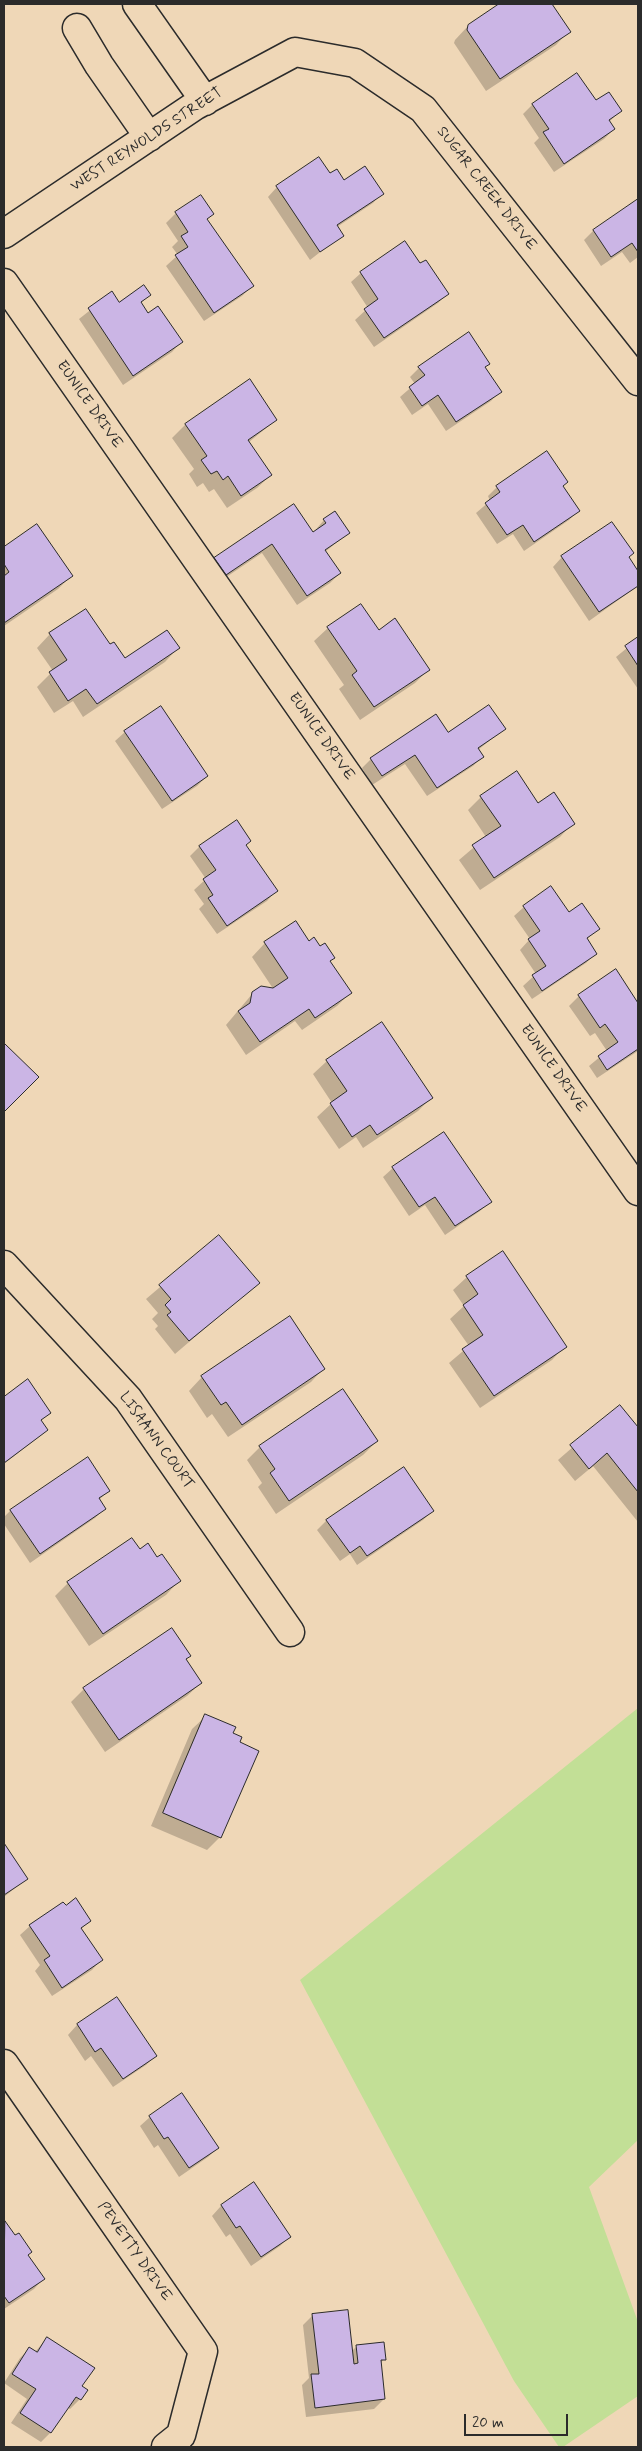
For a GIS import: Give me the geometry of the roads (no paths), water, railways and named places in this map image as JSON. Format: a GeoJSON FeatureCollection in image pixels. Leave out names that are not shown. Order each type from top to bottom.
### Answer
{"type":"FeatureCollection","features":[{"type":"Feature","properties":{"kind":"street"},"geometry":{"type":"LineString","coordinates":[[137,4],[205,100]]}},
{"type":"Feature","properties":{"kind":"street"},"geometry":{"type":"LineString","coordinates":[[77,28],[99,65],[149,137]]}},
{"type":"Feature","properties":{"kind":"street","name":"WEST REYNOLDS STREET"},"geometry":{"type":"LineString","coordinates":[[4,234],[205,100],[295,52]]}},
{"type":"Feature","properties":{"kind":"street","name":"SUGAR CREEK DRIVE"},"geometry":{"type":"LineString","coordinates":[[295,52],[355,63],[423,110],[638,381]]}},
{"type":"Feature","properties":{"kind":"street","name":"EUNICE DRIVE"},"geometry":{"type":"LineString","coordinates":[[4,283],[638,1191]]}},
{"type":"Feature","properties":{"kind":"street","name":"LISAANN COURT"},"geometry":{"type":"LineString","coordinates":[[4,1265],[128,1399],[290,1632]]}},
{"type":"Feature","properties":{"kind":"street","name":"PEVETTY DRIVE"},"geometry":{"type":"LineString","coordinates":[[4,2064],[203,2351],[181,2435],[166,2447]]}}]}
